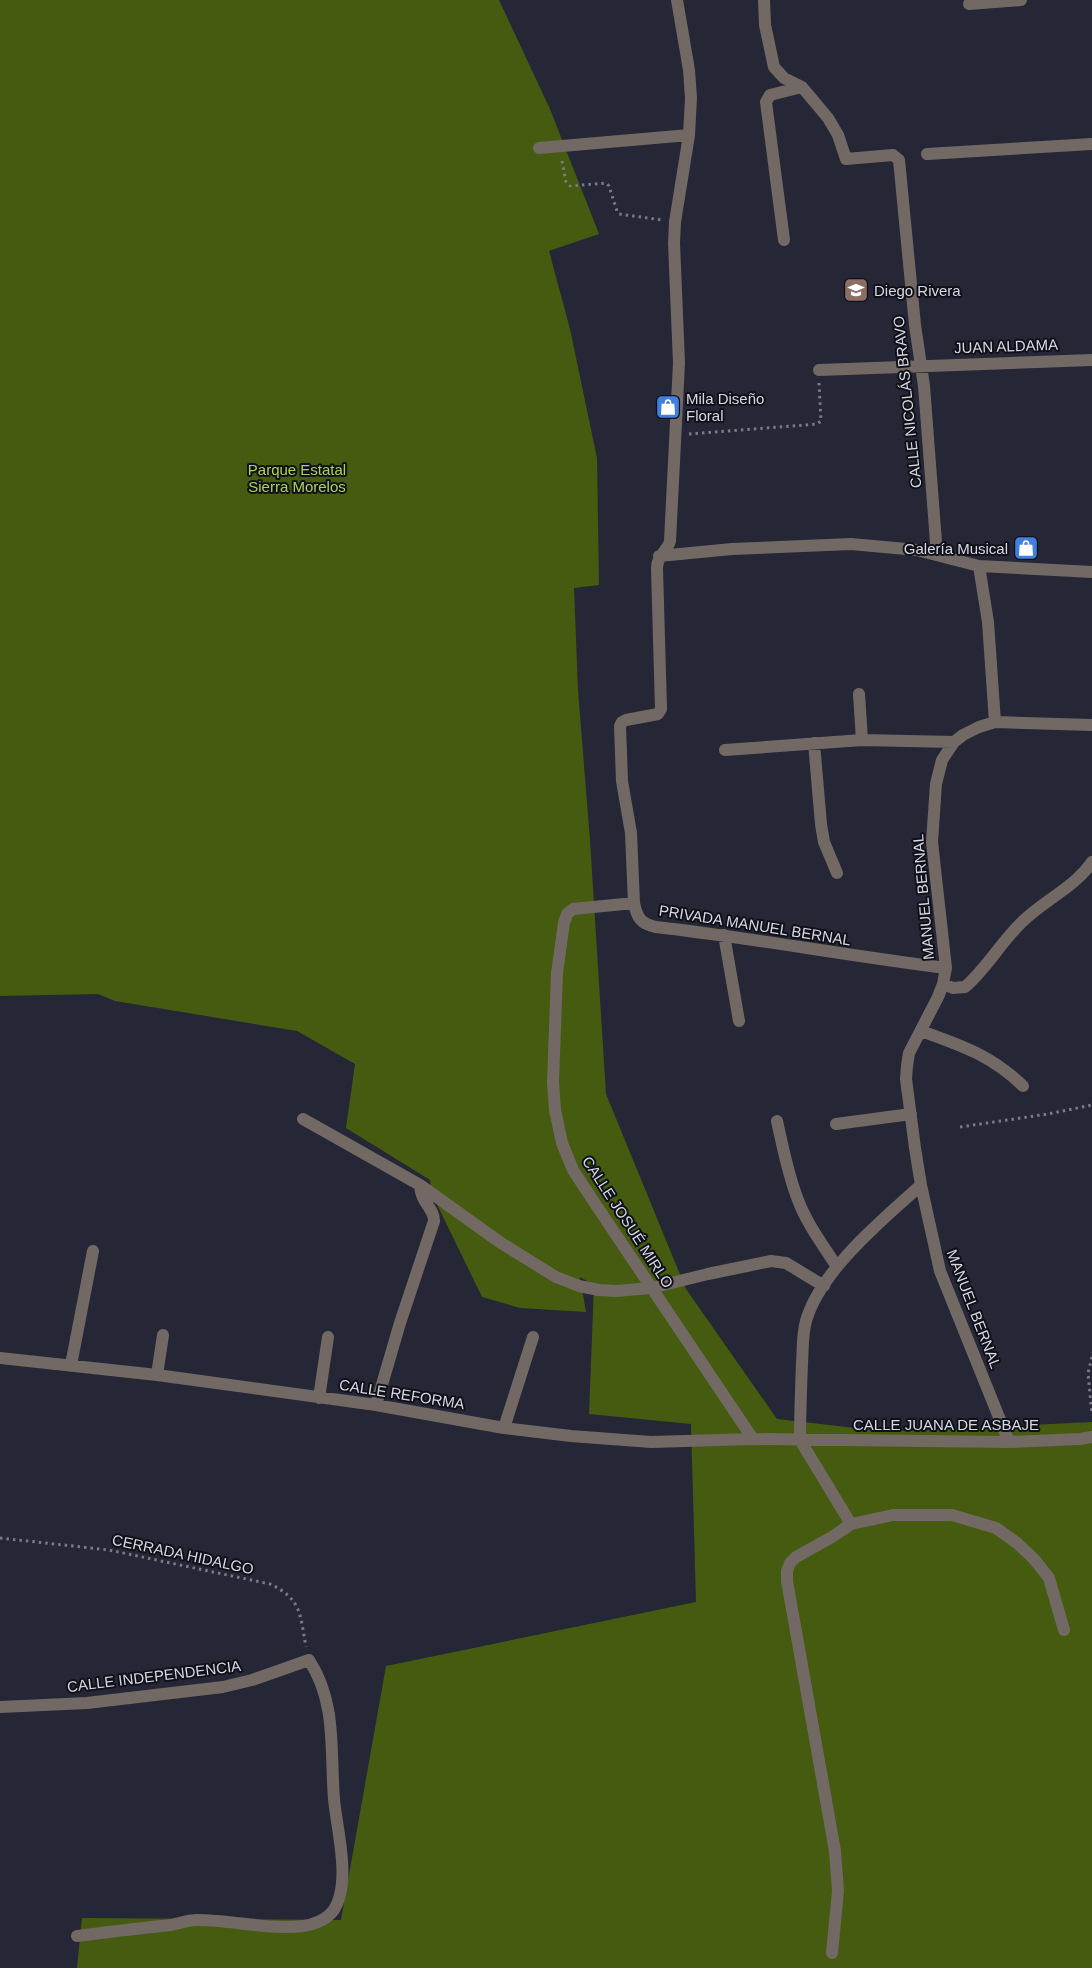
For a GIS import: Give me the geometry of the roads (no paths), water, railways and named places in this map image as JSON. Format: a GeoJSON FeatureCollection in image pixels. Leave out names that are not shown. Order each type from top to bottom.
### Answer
{"type":"FeatureCollection","features":[{"type":"Feature","properties":{"kind":"street"},"geometry":{"type":"LineString","coordinates":[[634,903],[631,833],[622,781],[620,726],[626,720],[658,714],[661,710],[656,568],[660,556],[666,551],[670,541],[678,363],[674,251],[675,222],[689,134],[691,98],[689,70],[677,0]]}},
{"type":"Feature","properties":{"kind":"street","name":"CALLE NICOLÁS BRAVO"},"geometry":{"type":"LineString","coordinates":[[764,0],[765,25],[774,67],[784,78],[802,87],[834,127],[846,159],[893,156],[899,160],[915,325],[921,365],[937,555]]}},
{"type":"Feature","properties":{"kind":"street"},"geometry":{"type":"LineString","coordinates":[[968,4],[1021,0]]}},
{"type":"Feature","properties":{"kind":"street"},"geometry":{"type":"LineString","coordinates":[[784,240],[766,102],[770,95],[802,87]]}},
{"type":"Feature","properties":{"kind":"street"},"geometry":{"type":"LineString","coordinates":[[539,148],[689,134]]}},
{"type":"Feature","properties":{"kind":"street"},"geometry":{"type":"LineString","coordinates":[[927,154],[1092,144]]}},
{"type":"Feature","properties":{"kind":"street","name":"JUAN ALDAMA"},"geometry":{"type":"LineString","coordinates":[[819,370],[1092,360]]}},
{"type":"Feature","properties":{"kind":"street"},"geometry":{"type":"LineString","coordinates":[[660,556],[732,549],[851,544],[891,547],[937,555],[979,566],[1092,572]]}},
{"type":"Feature","properties":{"kind":"street"},"geometry":{"type":"LineString","coordinates":[[979,566],[988,622],[995,722],[1092,725]]}},
{"type":"Feature","properties":{"kind":"street"},"geometry":{"type":"LineString","coordinates":[[859,694],[862,740]]}},
{"type":"Feature","properties":{"kind":"street","name":"MANUEL BERNAL"},"geometry":{"type":"LineString","coordinates":[[995,722],[979,727],[954,742],[942,760],[936,784],[932,842],[946,968],[943,984],[909,1053],[906,1079],[921,1185],[940,1271],[1009,1442]]}},
{"type":"Feature","properties":{"kind":"street"},"geometry":{"type":"LineString","coordinates":[[725,750],[862,740],[954,742]]}},
{"type":"Feature","properties":{"kind":"street"},"geometry":{"type":"LineString","coordinates":[[814,743],[824,842],[837,874]]}},
{"type":"Feature","properties":{"kind":"street"},"geometry":{"type":"LineString","coordinates":[[943,984],[959,988],[965,986],[1022,922],[1073,884],[1092,862]]}},
{"type":"Feature","properties":{"kind":"street","name":"CALLE JOSUÉ MIRLO"},"geometry":{"type":"LineString","coordinates":[[634,903],[572,909],[564,923],[557,973],[553,1082],[555,1110],[562,1143],[574,1170],[753,1439]]}},
{"type":"Feature","properties":{"kind":"street","name":"PRIVADA MANUEL BERNAL"},"geometry":{"type":"LineString","coordinates":[[634,903],[639,919],[646,925],[724,935],[863,958],[946,968]]}},
{"type":"Feature","properties":{"kind":"street"},"geometry":{"type":"LineString","coordinates":[[724,935],[739,1021]]}},
{"type":"Feature","properties":{"kind":"street"},"geometry":{"type":"LineString","coordinates":[[921,1031],[994,1061],[1023,1086]]}},
{"type":"Feature","properties":{"kind":"street"},"geometry":{"type":"LineString","coordinates":[[836,1124],[911,1114]]}},
{"type":"Feature","properties":{"kind":"street"},"geometry":{"type":"LineString","coordinates":[[303,1118],[420,1185],[500,1243],[556,1276],[579,1286],[599,1290],[651,1288],[771,1261],[786,1263],[824,1286]]}},
{"type":"Feature","properties":{"kind":"street"},"geometry":{"type":"LineString","coordinates":[[777,1121],[790,1177],[798,1201],[809,1223],[837,1267]]}},
{"type":"Feature","properties":{"kind":"street"},"geometry":{"type":"LineString","coordinates":[[376,1405],[400,1323],[434,1221],[433,1211],[422,1198],[420,1185]]}},
{"type":"Feature","properties":{"kind":"street"},"geometry":{"type":"LineString","coordinates":[[851,1524],[800,1440],[804,1328],[808,1314],[837,1267],[873,1227],[921,1185]]}},
{"type":"Feature","properties":{"kind":"street"},"geometry":{"type":"LineString","coordinates":[[72,1365],[93,1251]]}},
{"type":"Feature","properties":{"kind":"street"},"geometry":{"type":"LineString","coordinates":[[157,1375],[164,1335]]}},
{"type":"Feature","properties":{"kind":"street"},"geometry":{"type":"LineString","coordinates":[[320,1398],[328,1337]]}},
{"type":"Feature","properties":{"kind":"street"},"geometry":{"type":"LineString","coordinates":[[504,1428],[533,1337]]}},
{"type":"Feature","properties":{"kind":"street","name":"CALLE REFORMA"},"geometry":{"type":"LineString","coordinates":[[0,1358],[157,1375],[376,1405],[504,1428],[571,1436],[650,1442],[753,1439],[800,1440]]}},
{"type":"Feature","properties":{"kind":"street","name":"CALLE JUANA DE ASBAJE"},"geometry":{"type":"LineString","coordinates":[[800,1440],[1009,1442],[1092,1437]]}},
{"type":"Feature","properties":{"kind":"street"},"geometry":{"type":"LineString","coordinates":[[832,1953],[838,1891],[836,1851],[822,1785],[813,1718],[787,1571],[790,1563],[796,1557],[851,1524],[893,1514],[952,1515],[996,1528],[1017,1543],[1034,1559],[1049,1578],[1064,1630]]}},
{"type":"Feature","properties":{"kind":"street","name":"CALLE INDEPENDENCIA"},"geometry":{"type":"LineString","coordinates":[[0,1707],[87,1702],[223,1687],[252,1680],[309,1660],[324,1691],[333,1748],[334,1798],[342,1865],[342,1884],[338,1900],[332,1912],[322,1920],[306,1926],[291,1927],[220,1920],[194,1920],[77,1936]]}},
{"type":"Feature","properties":{"kind":"place","name":"Diego Rivera"},"geometry":{"type":"Point","coordinates":[856,290]}},
{"type":"Feature","properties":{"kind":"place","name":"Mila Diseño Floral"},"geometry":{"type":"Point","coordinates":[668,407]}},
{"type":"Feature","properties":{"kind":"place","name":"Galería Musical"},"geometry":{"type":"Point","coordinates":[1026,548]}},
{"type":"Feature","properties":{"kind":"park label","name":"Parque Estatal Sierra Morelos"},"geometry":{"type":"Point","coordinates":[297,478]}}]}
